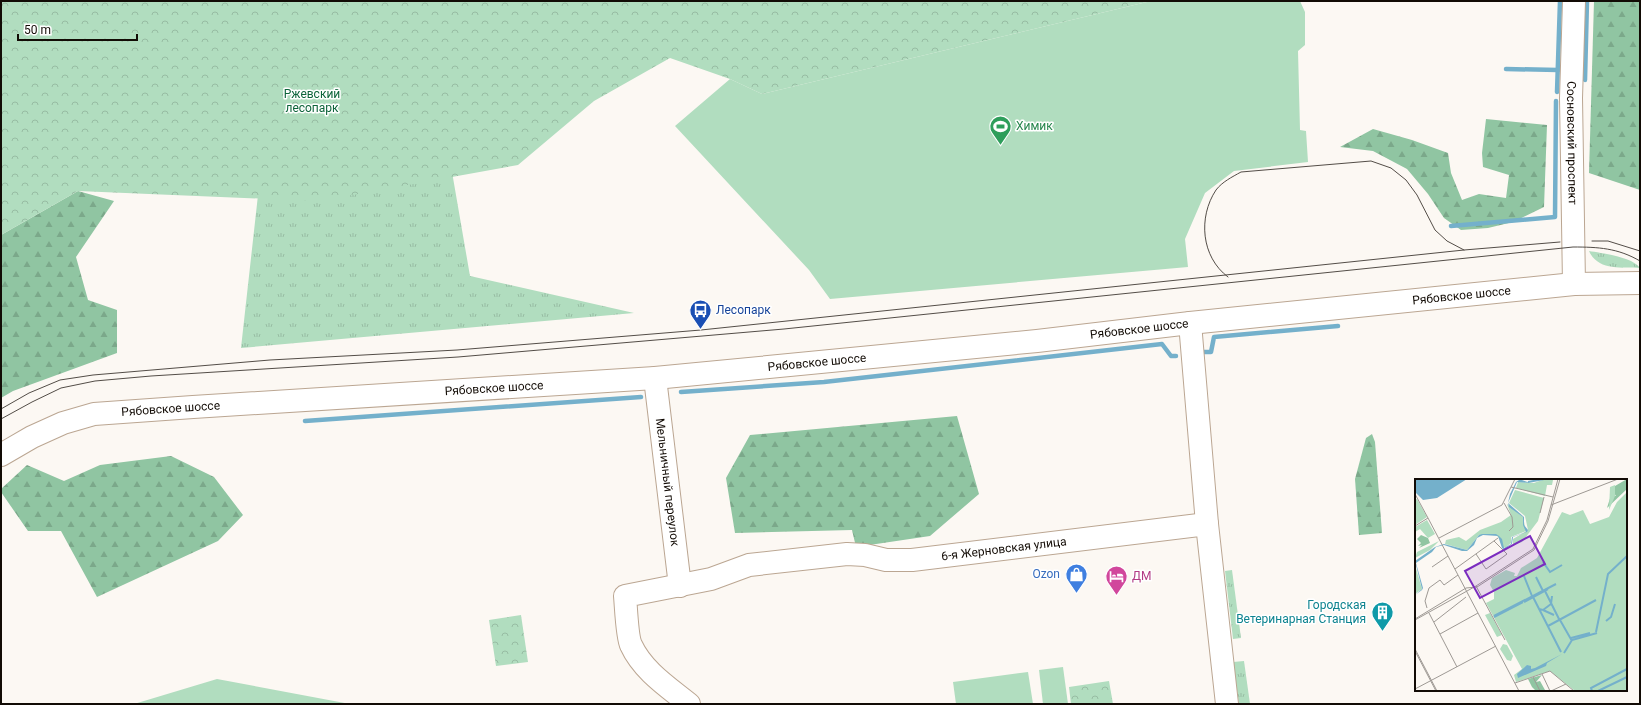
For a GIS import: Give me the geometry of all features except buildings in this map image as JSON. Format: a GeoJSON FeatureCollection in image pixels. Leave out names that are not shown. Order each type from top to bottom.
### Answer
{"type":"FeatureCollection","features":[{"type":"Feature","properties":{"kind":"main road","name":"Сосновский проспект"},"geometry":{"type":"LineString","coordinates":[[1574,1],[1571,98],[1574,284]]}},
{"type":"Feature","properties":{"kind":"main road","name":"Рябовское шоссе"},"geometry":{"type":"LineString","coordinates":[[1,455],[32,437],[63,423],[94,414],[655,378],[1037,341],[1190,323],[1574,284],[1640,283]]}},
{"type":"Feature","properties":{"kind":"main road"},"geometry":{"type":"LineString","coordinates":[[1190,323],[1207,524],[1227,704]]}},
{"type":"Feature","properties":{"kind":"main road","name":"Мельничный переулок"},"geometry":{"type":"LineString","coordinates":[[655,378],[680,586]]}},
{"type":"Feature","properties":{"kind":"main road","name":"6-я Жерновская улица"},"geometry":{"type":"LineString","coordinates":[[689,704],[665,686],[648,670],[630,644],[625,596],[711,579],[749,565],[847,554],[865,555],[886,560],[912,560],[1207,524]]}},
{"type":"Feature","properties":{"kind":"green space","name":"Ржевский лесопарк"},"geometry":{"type":"Polygon","coordinates":[[[1,1],[1151,1],[762,94],[730,79],[670,58],[594,101],[518,165],[319,201],[78,191],[1,235],[1,1]]]}},
{"type":"Feature","properties":{"kind":"green space","name":"Химик"},"geometry":{"type":"Polygon","coordinates":[[[1151,1],[1300,1],[1305,12],[1305,45],[1298,51],[1300,130],[1306,131],[1308,162],[1234,171],[1205,193],[1185,239],[1188,267],[830,299],[809,270],[675,126],[730,79],[762,94],[1151,1]]]}},
{"type":"Feature","properties":{"kind":"green space"},"geometry":{"type":"Polygon","coordinates":[[[1594,1],[1640,1],[1640,190],[1589,173],[1594,1]]]}},
{"type":"Feature","properties":{"kind":"green space"},"geometry":{"type":"Polygon","coordinates":[[[1486,119],[1547,125],[1544,207],[1513,222],[1488,228],[1461,230],[1444,218],[1428,194],[1407,169],[1373,151],[1340,147],[1373,129],[1412,140],[1448,153],[1451,173],[1462,200],[1479,194],[1506,198],[1509,175],[1483,167],[1482,153],[1486,119]]]}},
{"type":"Feature","properties":{"kind":"green space"},"geometry":{"type":"Polygon","coordinates":[[[447,143],[470,276],[634,313],[241,348],[259,186],[447,143]]]}},
{"type":"Feature","properties":{"kind":"green space"},"geometry":{"type":"Polygon","coordinates":[[[78,191],[114,201],[76,257],[88,300],[117,310],[117,353],[13,391],[1,398],[1,235],[78,191]]]}},
{"type":"Feature","properties":{"kind":"green space"},"geometry":{"type":"Polygon","coordinates":[[[1589,251],[1624,258],[1636,264],[1640,268],[1611,267],[1604,265],[1598,262],[1589,251]]]}},
{"type":"Feature","properties":{"kind":"green space"},"geometry":{"type":"Polygon","coordinates":[[[957,416],[979,494],[930,536],[856,547],[852,530],[735,533],[726,478],[750,435],[957,416]]]}},
{"type":"Feature","properties":{"kind":"green space"},"geometry":{"type":"Polygon","coordinates":[[[1372,434],[1375,442],[1382,533],[1359,535],[1355,479],[1366,438],[1372,434]]]}},
{"type":"Feature","properties":{"kind":"green space"},"geometry":{"type":"Polygon","coordinates":[[[171,456],[214,477],[243,515],[218,541],[97,597],[61,531],[28,531],[1,492],[1,489],[27,465],[64,481],[100,465],[171,456]]]}},
{"type":"Feature","properties":{"kind":"green space"},"geometry":{"type":"Polygon","coordinates":[[[1232,570],[1241,638],[1233,639],[1225,571],[1232,570]]]}},
{"type":"Feature","properties":{"kind":"green space"},"geometry":{"type":"Polygon","coordinates":[[[521,615],[528,662],[496,666],[489,620],[521,615]]]}},
{"type":"Feature","properties":{"kind":"green space"},"geometry":{"type":"Polygon","coordinates":[[[1244,661],[1250,704],[1239,704],[1233,662],[1244,661]]]}},
{"type":"Feature","properties":{"kind":"green space"},"geometry":{"type":"Polygon","coordinates":[[[1063,667],[1068,704],[1043,704],[1039,670],[1063,667]]]}},
{"type":"Feature","properties":{"kind":"green space"},"geometry":{"type":"Polygon","coordinates":[[[1028,672],[1033,704],[956,704],[953,682],[1028,672]]]}},
{"type":"Feature","properties":{"kind":"green space"},"geometry":{"type":"Polygon","coordinates":[[[217,679],[350,704],[134,704],[217,679]]]}},
{"type":"Feature","properties":{"kind":"green space"},"geometry":{"type":"Polygon","coordinates":[[[1109,681],[1113,704],[1071,704],[1069,687],[1109,681]]]}},
{"type":"Feature","properties":{"kind":"waterway"},"geometry":{"type":"LineString","coordinates":[[1557,92],[1560,1]]}},
{"type":"Feature","properties":{"kind":"waterway"},"geometry":{"type":"LineString","coordinates":[[1585,80],[1587,1]]}},
{"type":"Feature","properties":{"kind":"waterway"},"geometry":{"type":"LineString","coordinates":[[1506,69],[1558,70]]}},
{"type":"Feature","properties":{"kind":"waterway"},"geometry":{"type":"LineString","coordinates":[[1451,226],[1555,217],[1556,101]]}},
{"type":"Feature","properties":{"kind":"waterway"},"geometry":{"type":"LineString","coordinates":[[1203,352],[1211,352],[1214,337],[1338,326]]}},
{"type":"Feature","properties":{"kind":"waterway"},"geometry":{"type":"LineString","coordinates":[[681,392],[824,382],[1162,344],[1171,356],[1176,356]]}},
{"type":"Feature","properties":{"kind":"waterway"},"geometry":{"type":"LineString","coordinates":[[305,421],[641,397]]}},
{"type":"Feature","properties":{"kind":"tram line"},"geometry":{"type":"LineString","coordinates":[[1228,277],[1219,269],[1212,259],[1208,248],[1205,236],[1206,212],[1218,187],[1241,172],[1371,161],[1391,168],[1406,180],[1417,195],[1435,230],[1447,241],[1464,250]]}},
{"type":"Feature","properties":{"kind":"tram line"},"geometry":{"type":"LineString","coordinates":[[1592,241],[1608,241],[1640,251]]}},
{"type":"Feature","properties":{"kind":"tram line"},"geometry":{"type":"LineString","coordinates":[[1,409],[29,393],[60,380],[93,375],[270,360],[457,350],[701,330],[1464,250],[1560,242]]}},
{"type":"Feature","properties":{"kind":"tram line"},"geometry":{"type":"LineString","coordinates":[[1,419],[61,388],[95,381],[151,376],[458,357],[784,329],[1573,247],[1608,249],[1624,253],[1640,261]]}},
{"type":"Feature","properties":{"kind":"place","name":"Химик"},"geometry":{"type":"Point","coordinates":[1001,146]}},
{"type":"Feature","properties":{"kind":"place","name":"Лесопарк"},"geometry":{"type":"Point","coordinates":[701,330]}},
{"type":"Feature","properties":{"kind":"place","name":"Ozon"},"geometry":{"type":"Point","coordinates":[1076,594]}},
{"type":"Feature","properties":{"kind":"place","name":"ДМ"},"geometry":{"type":"Point","coordinates":[1116,596]}},
{"type":"Feature","properties":{"kind":"place","name":"Городская Ветеринарная Станция"},"geometry":{"type":"Point","coordinates":[1382,632]}}]}
